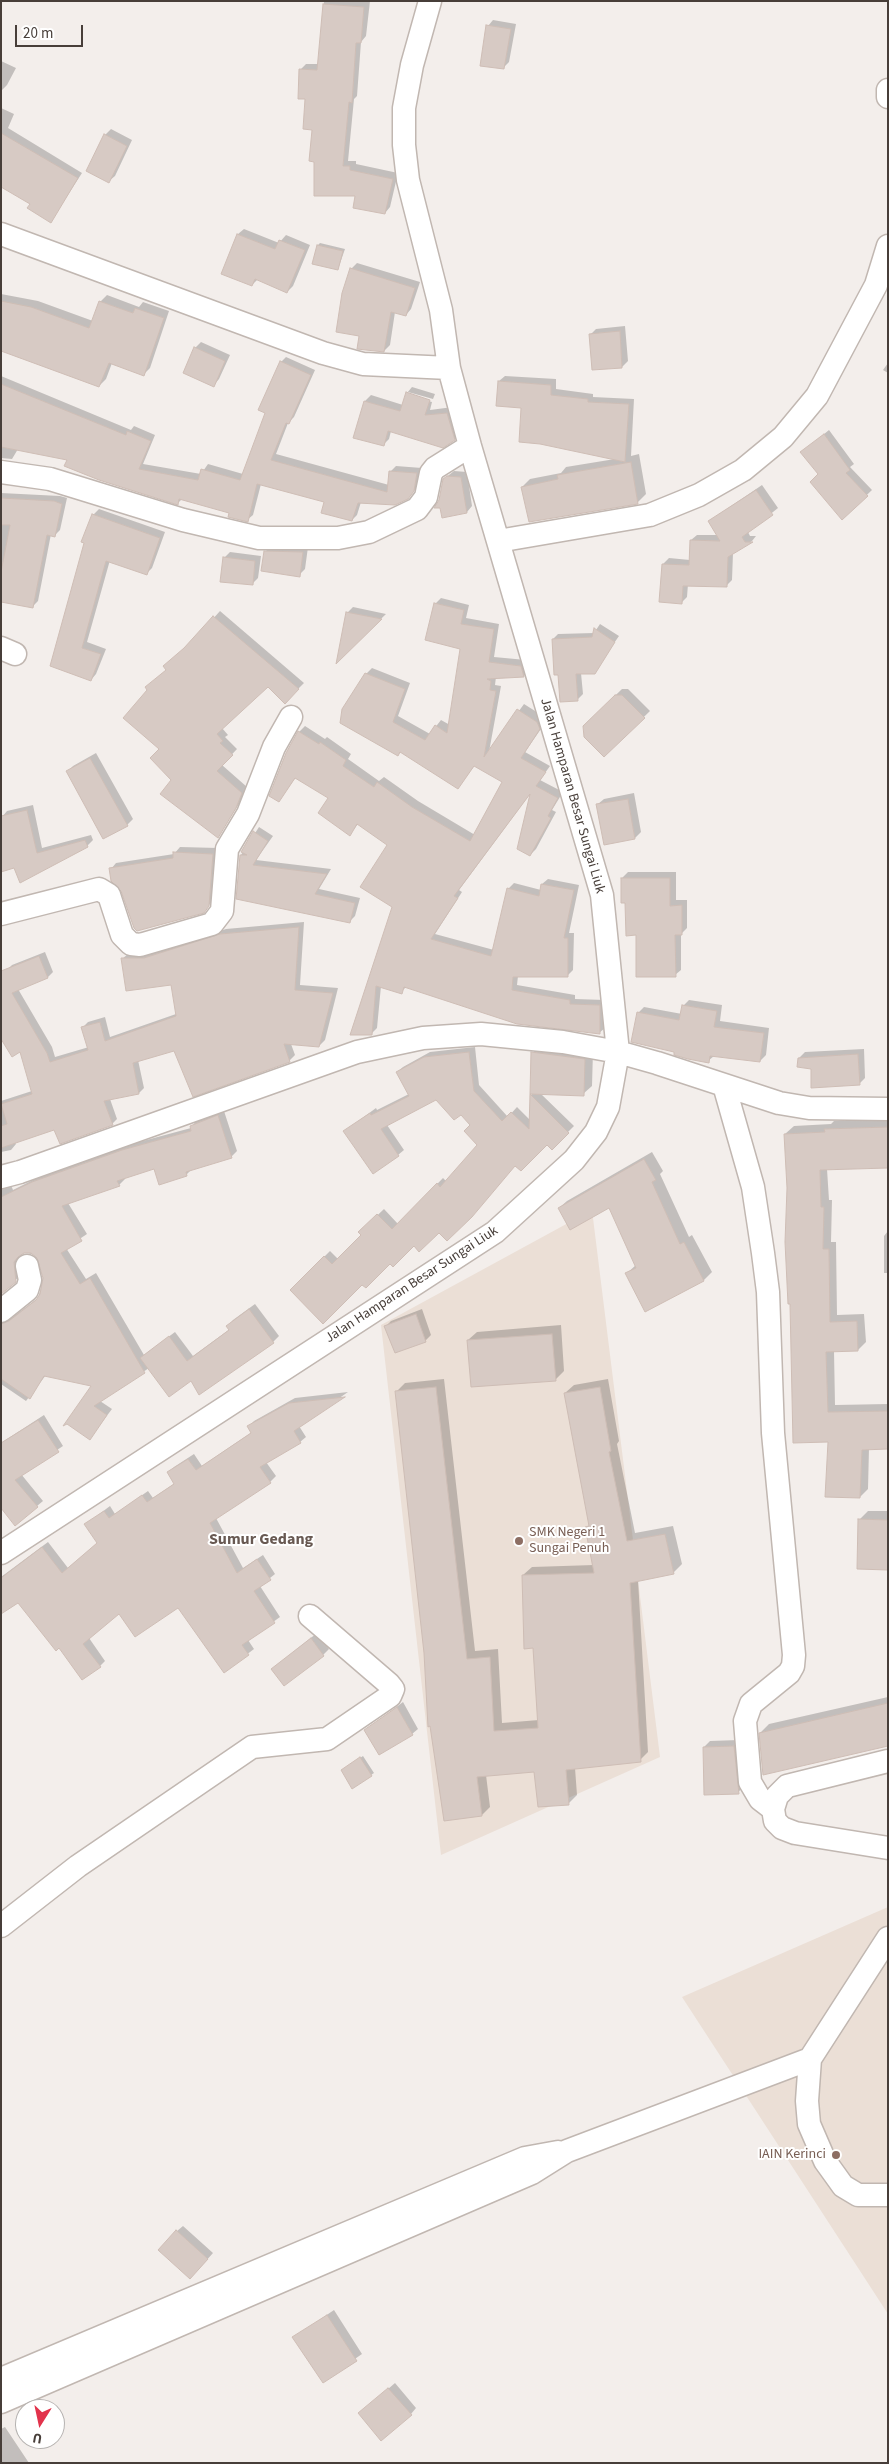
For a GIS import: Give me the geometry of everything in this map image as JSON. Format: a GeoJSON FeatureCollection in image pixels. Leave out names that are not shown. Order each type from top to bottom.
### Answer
{"type":"FeatureCollection","features":[{"type":"Feature","properties":{"kind":"street","name":"Jalan Hamparan Besar Sungai Liuk"},"geometry":{"type":"LineString","coordinates":[[1,1553],[495,1232],[574,1160],[596,1132],[608,1107],[618,1052],[602,895],[470,446],[449,368],[441,310],[408,180],[404,145],[404,108],[410,74],[430,1]]}},
{"type":"Feature","properties":{"kind":"street"},"geometry":{"type":"LineString","coordinates":[[888,90],[888,97]]}},
{"type":"Feature","properties":{"kind":"street"},"geometry":{"type":"LineString","coordinates":[[1,234],[323,353],[363,364],[449,368]]}},
{"type":"Feature","properties":{"kind":"street"},"geometry":{"type":"LineString","coordinates":[[498,542],[650,515],[699,495],[743,470],[783,437],[817,396],[876,285],[888,246]]}},
{"type":"Feature","properties":{"kind":"street"},"geometry":{"type":"LineString","coordinates":[[1,472],[50,479],[183,520],[259,538],[338,538],[369,532],[417,509],[426,497],[431,473],[435,468],[470,446]]}},
{"type":"Feature","properties":{"kind":"street"},"geometry":{"type":"LineString","coordinates":[[1,914],[99,889],[109,895],[122,935],[131,944],[140,946],[212,924],[222,911],[227,849],[248,814],[274,747],[291,717]]}},
{"type":"Feature","properties":{"kind":"street"},"geometry":{"type":"LineString","coordinates":[[1,1177],[20,1172],[357,1052],[423,1038],[489,1035],[546,1040],[618,1052],[779,1103],[809,1108],[888,1109]]}},
{"type":"Feature","properties":{"kind":"street"},"geometry":{"type":"LineString","coordinates":[[724,1085],[753,1187],[768,1292],[773,1433],[794,1655],[793,1666],[789,1673],[751,1704],[745,1721],[750,1782],[760,1799],[773,1809]]}},
{"type":"Feature","properties":{"kind":"street"},"geometry":{"type":"LineString","coordinates":[[1,1311],[28,1290],[30,1280],[27,1266]]}},
{"type":"Feature","properties":{"kind":"street"},"geometry":{"type":"LineString","coordinates":[[1,1926],[78,1866],[252,1747],[327,1738],[390,1696],[393,1688],[389,1684],[310,1616]]}},
{"type":"Feature","properties":{"kind":"street"},"geometry":{"type":"LineString","coordinates":[[888,1761],[787,1786],[776,1796],[773,1809],[775,1821],[782,1828],[794,1833],[888,1848]]}},
{"type":"Feature","properties":{"kind":"street"},"geometry":{"type":"LineString","coordinates":[[888,1938],[810,2059],[807,2101],[809,2124],[826,2162],[843,2186],[858,2195],[888,2195]]}},
{"type":"Feature","properties":{"kind":"street"},"geometry":{"type":"LineString","coordinates":[[1,2379],[525,2158],[567,2151],[810,2059]]}},
{"type":"Feature","properties":{"kind":"street"},"geometry":{"type":"LineString","coordinates":[[1,2402],[532,2173],[567,2151]]}},
{"type":"Feature","properties":{"kind":"shaded area","name":"SMK Negeri 1 Sungai Penuh"},"geometry":{"type":"Polygon","coordinates":[[[592,1210],[660,1757],[441,1855],[381,1325],[592,1210]]]}},
{"type":"Feature","properties":{"kind":"shaded area","name":"IAIN Kerinci"},"geometry":{"type":"Polygon","coordinates":[[[888,1907],[888,2314],[682,1997],[888,1907]]]}},
{"type":"Feature","properties":{"kind":"building"},"geometry":{"type":"Polygon","coordinates":[[[323,4],[364,7],[361,43],[356,43],[352,103],[349,102],[343,166],[350,166],[350,170],[393,179],[385,214],[353,208],[355,196],[314,196],[314,162],[309,161],[312,130],[303,129],[305,99],[298,99],[299,69],[317,70],[323,4]]]}},
{"type":"Feature","properties":{"kind":"building"},"geometry":{"type":"Polygon","coordinates":[[[486,25],[511,29],[504,69],[480,66],[486,25]]]}},
{"type":"Feature","properties":{"kind":"building"},"geometry":{"type":"Polygon","coordinates":[[[1,133],[78,178],[51,223],[27,208],[30,204],[1,187],[1,133]]]}},
{"type":"Feature","properties":{"kind":"building"},"geometry":{"type":"Polygon","coordinates":[[[104,134],[127,146],[109,183],[86,171],[104,134]]]}},
{"type":"Feature","properties":{"kind":"building"},"geometry":{"type":"Polygon","coordinates":[[[237,234],[275,249],[279,240],[305,250],[287,293],[255,279],[252,286],[221,274],[237,234]]]}},
{"type":"Feature","properties":{"kind":"building"},"geometry":{"type":"Polygon","coordinates":[[[317,245],[343,251],[338,270],[312,264],[317,245]]]}},
{"type":"Feature","properties":{"kind":"building"},"geometry":{"type":"Polygon","coordinates":[[[350,268],[415,288],[406,316],[391,312],[384,352],[357,349],[359,336],[336,332],[342,293],[350,268]]]}},
{"type":"Feature","properties":{"kind":"building"},"geometry":{"type":"Polygon","coordinates":[[[1,301],[31,307],[89,328],[99,301],[133,313],[135,308],[164,318],[144,376],[109,363],[99,387],[1,351],[1,301]]]}},
{"type":"Feature","properties":{"kind":"building"},"geometry":{"type":"Polygon","coordinates":[[[620,331],[622,368],[592,370],[589,334],[620,331]]]}},
{"type":"Feature","properties":{"kind":"building"},"geometry":{"type":"Polygon","coordinates":[[[194,347],[225,361],[214,387],[183,373],[194,347]]]}},
{"type":"Feature","properties":{"kind":"building"},"geometry":{"type":"Polygon","coordinates":[[[280,361],[311,375],[289,424],[286,423],[271,460],[387,492],[389,471],[417,473],[414,491],[408,499],[395,505],[358,503],[352,521],[321,513],[324,502],[257,484],[248,522],[228,517],[229,513],[179,499],[178,505],[99,480],[64,466],[67,460],[1,447],[1,384],[126,435],[127,431],[151,441],[139,469],[198,480],[201,469],[240,480],[265,413],[258,410],[280,361]]]}},
{"type":"Feature","properties":{"kind":"building"},"geometry":{"type":"Polygon","coordinates":[[[498,381],[551,385],[551,395],[588,399],[588,402],[629,404],[625,462],[540,444],[519,442],[521,408],[496,406],[498,381]]]}},
{"type":"Feature","properties":{"kind":"building"},"geometry":{"type":"Polygon","coordinates":[[[406,392],[430,400],[425,415],[447,413],[455,440],[443,448],[388,431],[384,446],[353,438],[364,401],[400,411],[406,392]]]}},
{"type":"Feature","properties":{"kind":"building"},"geometry":{"type":"Polygon","coordinates":[[[824,434],[850,470],[846,473],[868,496],[842,520],[810,482],[818,474],[800,452],[824,434]]]}},
{"type":"Feature","properties":{"kind":"building"},"geometry":{"type":"Polygon","coordinates":[[[631,462],[638,504],[529,522],[521,487],[558,479],[557,475],[631,462]]]}},
{"type":"Feature","properties":{"kind":"building"},"geometry":{"type":"Polygon","coordinates":[[[447,476],[461,477],[467,513],[442,518],[440,508],[434,508],[439,500],[443,479],[447,476]]]}},
{"type":"Feature","properties":{"kind":"building"},"geometry":{"type":"Polygon","coordinates":[[[756,490],[773,515],[742,537],[745,542],[753,542],[728,557],[727,587],[683,586],[682,604],[659,602],[662,564],[689,565],[690,540],[720,541],[708,521],[756,490]]]}},
{"type":"Feature","properties":{"kind":"building"},"geometry":{"type":"Polygon","coordinates":[[[1,498],[54,501],[62,504],[55,537],[47,535],[33,608],[1,602],[1,572],[10,525],[1,525],[1,498]]]}},
{"type":"Feature","properties":{"kind":"building"},"geometry":{"type":"Polygon","coordinates":[[[92,514],[160,538],[147,575],[106,561],[82,648],[101,654],[91,681],[50,666],[84,543],[81,542],[92,514]]]}},
{"type":"Feature","properties":{"kind":"building"},"geometry":{"type":"Polygon","coordinates":[[[264,551],[303,552],[300,577],[261,571],[264,551]]]}},
{"type":"Feature","properties":{"kind":"building"},"geometry":{"type":"Polygon","coordinates":[[[223,557],[255,561],[253,585],[220,582],[223,557]]]}},
{"type":"Feature","properties":{"kind":"building"},"geometry":{"type":"Polygon","coordinates":[[[434,603],[464,610],[461,624],[494,629],[489,662],[521,666],[524,677],[487,679],[491,681],[490,690],[496,691],[484,757],[517,709],[537,722],[540,729],[521,758],[546,772],[536,786],[558,798],[548,816],[551,818],[530,856],[517,849],[530,794],[454,896],[458,898],[431,939],[491,956],[507,888],[539,896],[541,884],[574,890],[564,938],[568,938],[568,977],[513,977],[512,990],[570,1000],[570,1004],[600,1005],[600,1034],[517,1024],[404,987],[402,994],[376,986],[372,1035],[350,1035],[392,907],[360,887],[387,845],[357,824],[350,836],[318,813],[328,798],[295,778],[279,802],[269,796],[286,753],[298,731],[319,744],[320,742],[346,760],[343,766],[374,787],[377,782],[412,807],[470,841],[502,782],[474,766],[458,789],[400,752],[398,756],[340,723],[342,709],[365,673],[405,689],[393,722],[425,740],[435,725],[447,733],[460,649],[425,640],[434,603]]]}},
{"type":"Feature","properties":{"kind":"building"},"geometry":{"type":"Polygon","coordinates":[[[346,612],[382,619],[336,664],[346,612]]]}},
{"type":"Feature","properties":{"kind":"building"},"geometry":{"type":"Polygon","coordinates":[[[213,616],[299,689],[285,704],[268,687],[217,734],[223,741],[220,743],[233,755],[217,771],[242,793],[236,808],[218,838],[160,794],[171,780],[150,758],[159,749],[123,718],[147,690],[145,687],[166,670],[163,666],[184,648],[213,616]]]}},
{"type":"Feature","properties":{"kind":"building"},"geometry":{"type":"Polygon","coordinates":[[[594,628],[615,642],[595,674],[576,674],[578,701],[560,702],[558,675],[554,675],[552,639],[592,637],[594,628]]]}},
{"type":"Feature","properties":{"kind":"building"},"geometry":{"type":"Polygon","coordinates":[[[615,695],[622,695],[645,718],[604,757],[584,737],[583,726],[615,695]]]}},
{"type":"Feature","properties":{"kind":"building"},"geometry":{"type":"Polygon","coordinates":[[[90,758],[128,826],[103,839],[66,771],[90,758]]]}},
{"type":"Feature","properties":{"kind":"building"},"geometry":{"type":"Polygon","coordinates":[[[628,799],[635,839],[604,845],[596,804],[628,799]]]}},
{"type":"Feature","properties":{"kind":"building"},"geometry":{"type":"Polygon","coordinates":[[[27,810],[37,853],[85,840],[88,847],[20,883],[14,868],[1,872],[1,816],[27,810]]]}},
{"type":"Feature","properties":{"kind":"building"},"geometry":{"type":"Polygon","coordinates":[[[253,831],[268,841],[253,865],[327,874],[315,894],[355,903],[350,923],[236,899],[240,855],[247,855],[241,852],[253,831]]]}},
{"type":"Feature","properties":{"kind":"building"},"geometry":{"type":"Polygon","coordinates":[[[173,852],[213,854],[209,906],[204,913],[137,931],[134,928],[121,891],[111,881],[109,868],[173,858],[173,852]]]}},
{"type":"Feature","properties":{"kind":"building"},"geometry":{"type":"Polygon","coordinates":[[[621,878],[670,878],[670,906],[682,905],[682,935],[675,935],[676,977],[636,977],[636,935],[626,936],[625,903],[621,903],[621,878]]]}},
{"type":"Feature","properties":{"kind":"building"},"geometry":{"type":"Polygon","coordinates":[[[299,927],[295,990],[333,993],[319,1047],[284,1044],[290,1062],[193,1097],[174,1051],[133,1063],[139,1094],[104,1101],[113,1125],[60,1144],[54,1130],[1,1148],[1,1126],[7,1124],[1,1104],[32,1094],[20,1052],[12,1057],[1,1039],[1,971],[39,956],[48,978],[12,993],[47,1053],[50,1062],[88,1050],[81,1027],[100,1022],[105,1041],[176,1016],[171,985],[126,991],[121,958],[144,958],[220,934],[299,927]]]}},
{"type":"Feature","properties":{"kind":"building"},"geometry":{"type":"Polygon","coordinates":[[[682,1005],[717,1011],[714,1027],[764,1033],[760,1062],[710,1056],[709,1063],[688,1059],[674,1055],[674,1052],[631,1042],[637,1012],[679,1020],[682,1005]]]}},
{"type":"Feature","properties":{"kind":"building"},"geometry":{"type":"Polygon","coordinates":[[[469,1052],[474,1091],[502,1121],[511,1112],[529,1129],[530,1094],[569,1133],[552,1150],[547,1145],[521,1171],[515,1166],[472,1217],[447,1241],[439,1233],[419,1252],[414,1246],[393,1267],[390,1264],[366,1288],[362,1285],[323,1324],[290,1290],[324,1256],[332,1264],[361,1235],[358,1232],[377,1214],[392,1229],[437,1183],[440,1187],[477,1145],[464,1131],[470,1125],[461,1115],[454,1120],[436,1100],[381,1129],[399,1156],[373,1174],[343,1131],[370,1113],[371,1115],[409,1096],[396,1072],[424,1057],[469,1052]]]}},
{"type":"Feature","properties":{"kind":"building"},"geometry":{"type":"Polygon","coordinates":[[[531,1052],[585,1059],[584,1096],[530,1094],[531,1052]]]}},
{"type":"Feature","properties":{"kind":"building"},"geometry":{"type":"Polygon","coordinates":[[[858,1054],[860,1085],[811,1088],[811,1069],[797,1067],[798,1058],[858,1054]]]}},
{"type":"Feature","properties":{"kind":"building"},"geometry":{"type":"Polygon","coordinates":[[[218,1115],[232,1158],[186,1172],[187,1176],[159,1185],[154,1169],[117,1181],[120,1186],[62,1206],[82,1241],[61,1253],[80,1284],[90,1278],[145,1373],[94,1406],[107,1415],[90,1440],[67,1424],[63,1426],[91,1386],[44,1376],[30,1399],[1,1379],[1,1324],[9,1321],[36,1300],[40,1294],[43,1278],[37,1258],[31,1253],[24,1253],[14,1262],[16,1282],[1,1294],[1,1197],[32,1182],[122,1150],[191,1131],[190,1126],[218,1115]]]}},
{"type":"Feature","properties":{"kind":"building"},"geometry":{"type":"Polygon","coordinates":[[[888,1127],[888,1168],[820,1170],[821,1207],[824,1207],[823,1249],[829,1249],[830,1322],[857,1321],[858,1351],[826,1352],[828,1412],[888,1411],[888,1449],[862,1450],[860,1498],[825,1497],[828,1442],[793,1443],[790,1304],[788,1304],[785,1242],[787,1188],[784,1134],[825,1132],[824,1129],[888,1127]]]}},
{"type":"Feature","properties":{"kind":"building"},"geometry":{"type":"Polygon","coordinates":[[[644,1159],[656,1180],[652,1182],[680,1244],[684,1242],[704,1281],[645,1312],[625,1273],[636,1268],[609,1208],[570,1230],[558,1208],[644,1159]]]}},
{"type":"Feature","properties":{"kind":"building"},"geometry":{"type":"Polygon","coordinates":[[[249,1309],[274,1343],[199,1395],[191,1381],[169,1397],[140,1358],[169,1336],[187,1361],[229,1330],[226,1326],[249,1309]]]}},
{"type":"Feature","properties":{"kind":"building"},"geometry":{"type":"Polygon","coordinates":[[[416,1314],[426,1342],[395,1353],[384,1326],[416,1314]]]}},
{"type":"Feature","properties":{"kind":"building"},"geometry":{"type":"Polygon","coordinates":[[[552,1334],[556,1381],[471,1387],[467,1340],[552,1334]]]}},
{"type":"Feature","properties":{"kind":"building"},"geometry":{"type":"Polygon","coordinates":[[[436,1387],[467,1659],[490,1657],[494,1731],[538,1728],[533,1648],[524,1649],[522,1575],[594,1573],[585,1527],[589,1526],[564,1393],[600,1387],[611,1451],[609,1452],[627,1541],[665,1534],[674,1574],[630,1583],[641,1762],[566,1770],[569,1805],[538,1807],[534,1772],[477,1777],[482,1816],[444,1821],[430,1726],[428,1727],[424,1653],[395,1391],[436,1387]]]}},
{"type":"Feature","properties":{"kind":"building"},"geometry":{"type":"Polygon","coordinates":[[[345,1397],[294,1431],[301,1443],[260,1467],[271,1483],[210,1523],[237,1573],[257,1559],[271,1580],[254,1591],[275,1623],[242,1645],[249,1655],[224,1673],[178,1608],[135,1637],[119,1614],[83,1644],[101,1667],[82,1680],[59,1648],[56,1651],[18,1603],[1,1614],[1,1578],[42,1547],[62,1573],[97,1543],[84,1524],[104,1511],[109,1518],[142,1495],[147,1502],[174,1484],[167,1472],[188,1459],[196,1470],[251,1433],[247,1426],[289,1403],[345,1397]]]}},
{"type":"Feature","properties":{"kind":"building"},"geometry":{"type":"Polygon","coordinates":[[[38,1420],[59,1452],[15,1480],[38,1507],[15,1526],[1,1508],[1,1443],[38,1420]]]}},
{"type":"Feature","properties":{"kind":"building"},"geometry":{"type":"Polygon","coordinates":[[[858,1519],[888,1520],[888,1570],[857,1569],[858,1519]]]}},
{"type":"Feature","properties":{"kind":"building"},"geometry":{"type":"Polygon","coordinates":[[[311,1638],[324,1656],[284,1686],[271,1669],[311,1638]]]}},
{"type":"Feature","properties":{"kind":"building"},"geometry":{"type":"Polygon","coordinates":[[[888,1703],[888,1746],[763,1775],[759,1733],[888,1703]]]}},
{"type":"Feature","properties":{"kind":"building"},"geometry":{"type":"Polygon","coordinates":[[[397,1707],[413,1735],[379,1755],[364,1730],[397,1707]]]}},
{"type":"Feature","properties":{"kind":"building"},"geometry":{"type":"Polygon","coordinates":[[[734,1746],[739,1794],[704,1795],[703,1747],[734,1746]]]}},
{"type":"Feature","properties":{"kind":"building"},"geometry":{"type":"Polygon","coordinates":[[[360,1757],[372,1776],[352,1789],[341,1770],[360,1757]]]}},
{"type":"Feature","properties":{"kind":"building"},"geometry":{"type":"Polygon","coordinates":[[[176,2230],[208,2259],[190,2279],[158,2250],[176,2230]]]}},
{"type":"Feature","properties":{"kind":"building"},"geometry":{"type":"Polygon","coordinates":[[[327,2315],[357,2361],[323,2383],[292,2337],[327,2315]]]}},
{"type":"Feature","properties":{"kind":"building"},"geometry":{"type":"Polygon","coordinates":[[[388,2388],[412,2415],[381,2441],[358,2413],[388,2388]]]}},
{"type":"Feature","properties":{"kind":"place","name":"SMK Negeri 1 Sungai Penuh"},"geometry":{"type":"Point","coordinates":[519,1541]}},
{"type":"Feature","properties":{"kind":"place","name":"IAIN Kerinci"},"geometry":{"type":"Point","coordinates":[836,2155]}},
{"type":"Feature","properties":{"kind":"district","name":"Sumur Gedang"},"geometry":{"type":"Point","coordinates":[261,1540]}}]}
